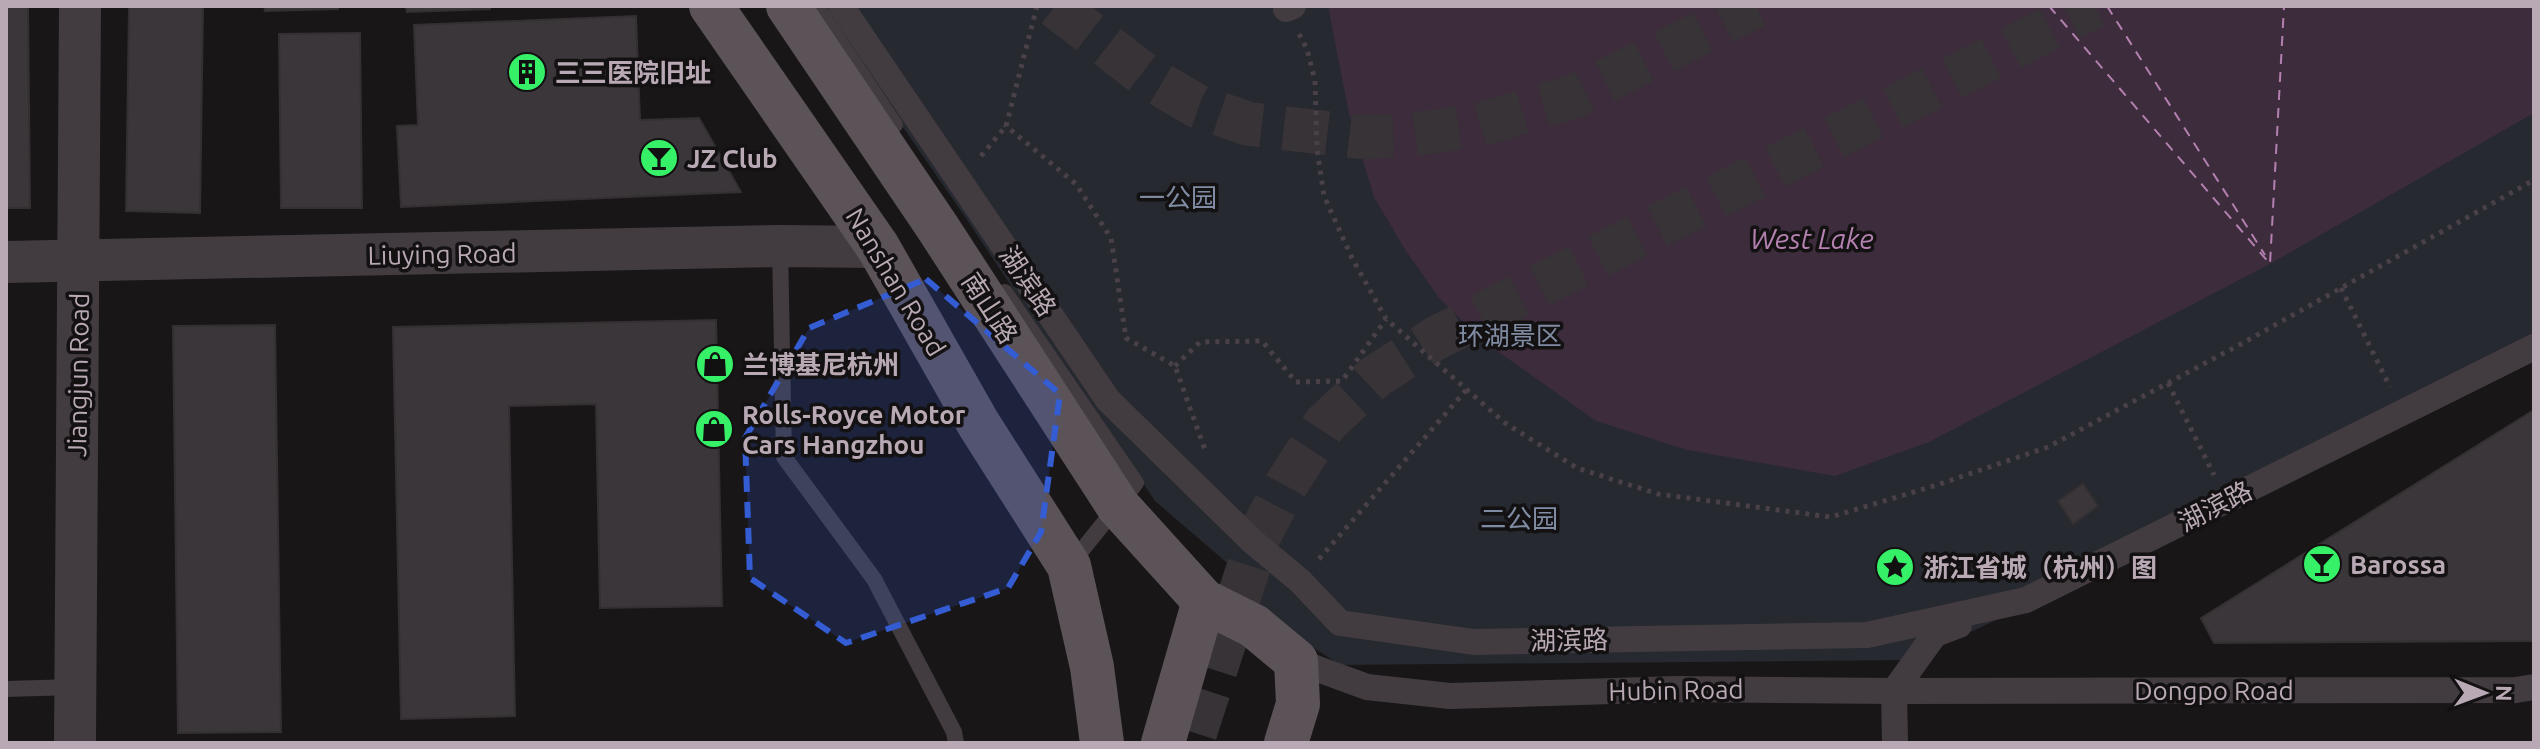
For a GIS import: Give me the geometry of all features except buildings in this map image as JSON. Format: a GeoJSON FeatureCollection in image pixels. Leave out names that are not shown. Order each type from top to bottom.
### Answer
{"type":"FeatureCollection","features":[{"type":"Feature","properties":{"kind":"main road","name":"Nanshan Road"},"geometry":{"type":"LineString","coordinates":[[711,6],[878,247],[978,423],[1069,566],[1092,667],[1102,743]]}},
{"type":"Feature","properties":{"kind":"main road","name":"南山路"},"geometry":{"type":"LineString","coordinates":[[788,6],[938,228],[1118,506],[1204,601]]}},
{"type":"Feature","properties":{"kind":"main road"},"geometry":{"type":"LineString","coordinates":[[1184,740],[1204,601],[1254,626],[1296,661],[1298,704],[1286,743]]}},
{"type":"Feature","properties":{"kind":"street","name":"Jiangjun Road"},"geometry":{"type":"LineString","coordinates":[[75,743],[80,6]]}},
{"type":"Feature","properties":{"kind":"street","name":"湖滨路"},"geometry":{"type":"LineString","coordinates":[[841,6],[1108,400],[1252,541],[1300,581],[1340,623],[1474,642],[1867,635],[2026,600],[2534,347]]}},
{"type":"Feature","properties":{"kind":"street","name":"Liuying Road"},"geometry":{"type":"LineString","coordinates":[[6,262],[780,246],[878,247]]}},
{"type":"Feature","properties":{"kind":"street"},"geometry":{"type":"LineString","coordinates":[[1895,743],[1894,691],[1935,634],[2026,600]]}},
{"type":"Feature","properties":{"kind":"street","name":"Hubin Road"},"geometry":{"type":"LineString","coordinates":[[1296,661],[1367,687],[1450,696],[1678,689],[1894,691]]}},
{"type":"Feature","properties":{"kind":"street","name":"Dongpo Road"},"geometry":{"type":"LineString","coordinates":[[1894,691],[2516,690],[2534,687]]}},
{"type":"Feature","properties":{"kind":"lane"},"geometry":{"type":"LineString","coordinates":[[816,6],[901,135]]}},
{"type":"Feature","properties":{"kind":"lane"},"geometry":{"type":"LineString","coordinates":[[780,246],[784,457],[874,579],[954,732],[956,743]]}},
{"type":"Feature","properties":{"kind":"lane"},"geometry":{"type":"LineString","coordinates":[[997,280],[1136,483],[1069,566]]}},
{"type":"Feature","properties":{"kind":"lane"},"geometry":{"type":"LineString","coordinates":[[6,689],[75,687]]}},
{"type":"Feature","properties":{"kind":"path"},"geometry":{"type":"LineString","coordinates":[[960,181],[1006,126],[1037,6]]}},
{"type":"Feature","properties":{"kind":"path"},"geometry":{"type":"LineString","coordinates":[[1290,8],[1307,49],[1315,81],[1317,149],[1324,196],[1352,258],[1386,319],[1505,423],[1577,468],[1658,494],[1831,517],[2048,447],[2534,180]]}},
{"type":"Feature","properties":{"kind":"path"},"geometry":{"type":"LineString","coordinates":[[1006,126],[1076,184],[1111,238],[1126,338],[1175,366],[1206,455]]}},
{"type":"Feature","properties":{"kind":"path"},"geometry":{"type":"LineString","coordinates":[[2341,288],[2403,412]]}},
{"type":"Feature","properties":{"kind":"path"},"geometry":{"type":"LineString","coordinates":[[1175,366],[1200,342],[1262,341],[1296,382],[1342,381],[1386,319]]}},
{"type":"Feature","properties":{"kind":"path"},"geometry":{"type":"LineString","coordinates":[[2168,383],[2220,487]]}},
{"type":"Feature","properties":{"kind":"path"},"geometry":{"type":"LineString","coordinates":[[1300,581],[1467,389]]}},
{"type":"Feature","properties":{"kind":"highlighted area"},"geometry":{"type":"Polygon","coordinates":[[[926,279],[1060,394],[1041,532],[1008,588],[846,643],[750,578],[745,438],[809,328],[926,279]]]}},
{"type":"Feature","properties":{"kind":"green space","name":"环湖景区"},"geometry":{"type":"Polygon","coordinates":[[[819,6],[2534,6],[2534,347],[2267,493],[1911,660],[1340,665],[1271,620],[1237,568],[1155,501],[819,6]]]}},
{"type":"Feature","properties":{"kind":"water","name":"West Lake"},"geometry":{"type":"Polygon","coordinates":[[[1328,6],[2534,6],[2534,113],[2270,264],[1929,442],[1835,476],[1687,450],[1596,421],[1483,341],[1439,298],[1374,197],[1349,114],[1328,6]]]}},
{"type":"Feature","properties":{"kind":"ferry route"},"geometry":{"type":"LineString","coordinates":[[2049,6],[2270,264],[2284,6]]}},
{"type":"Feature","properties":{"kind":"ferry route"},"geometry":{"type":"LineString","coordinates":[[2107,6],[2265,255]]}},
{"type":"Feature","properties":{"kind":"tunnel"},"geometry":{"type":"LineString","coordinates":[[1055,6],[1146,76],[1197,106],[1249,124],[1361,137],[1403,136],[1480,125],[1575,96],[1756,6]]}},
{"type":"Feature","properties":{"kind":"tunnel"},"geometry":{"type":"LineString","coordinates":[[1195,733],[1258,538],[1286,485],[1325,424],[1376,376],[1436,338],[2095,6]]}},
{"type":"Feature","properties":{"kind":"place","name":"三三医院旧址"},"geometry":{"type":"Point","coordinates":[527,72]}},
{"type":"Feature","properties":{"kind":"place","name":"JZ Club"},"geometry":{"type":"Point","coordinates":[659,158]}},
{"type":"Feature","properties":{"kind":"place","name":"兰博基尼杭州"},"geometry":{"type":"Point","coordinates":[715,364]}},
{"type":"Feature","properties":{"kind":"place","name":"Rolls-Royce Motor Cars Hangzhou"},"geometry":{"type":"Point","coordinates":[714,429]}},
{"type":"Feature","properties":{"kind":"place","name":"Barossa"},"geometry":{"type":"Point","coordinates":[2322,564]}},
{"type":"Feature","properties":{"kind":"place","name":"浙江省城（杭州）图"},"geometry":{"type":"Point","coordinates":[1895,567]}},
{"type":"Feature","properties":{"kind":"park label","name":"一公园"},"geometry":{"type":"Point","coordinates":[1178,197]}},
{"type":"Feature","properties":{"kind":"park label","name":"二公园"},"geometry":{"type":"Point","coordinates":[1519,518]}}]}
